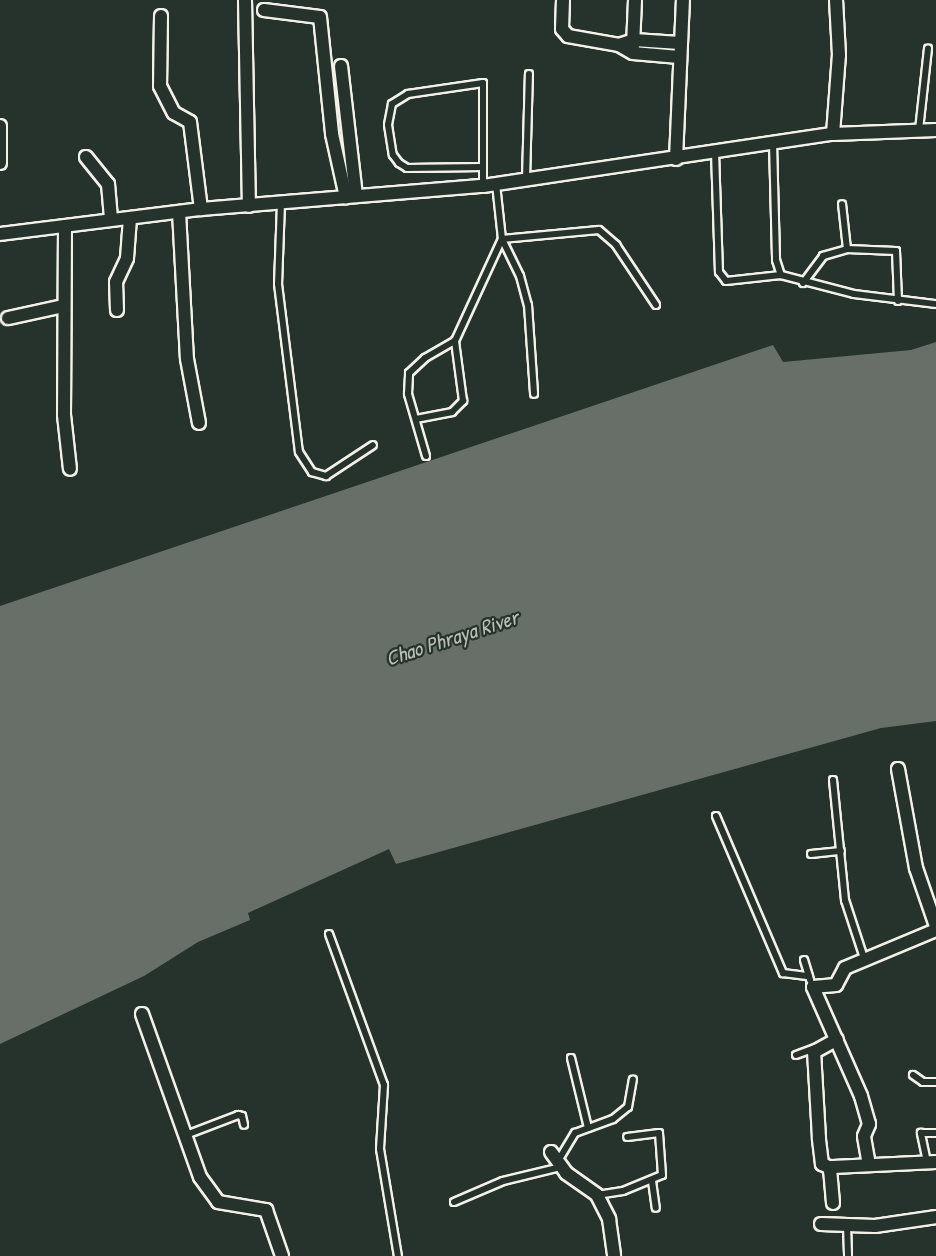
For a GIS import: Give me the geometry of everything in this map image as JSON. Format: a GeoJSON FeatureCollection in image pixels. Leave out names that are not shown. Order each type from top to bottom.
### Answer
{"type":"FeatureCollection","features":[{"type":"Feature","properties":{"kind":"street"},"geometry":{"type":"LineString","coordinates":[[245,0],[249,206]]}},
{"type":"Feature","properties":{"kind":"street"},"geometry":{"type":"LineString","coordinates":[[563,0],[563,34],[619,45],[633,53],[679,57]]}},
{"type":"Feature","properties":{"kind":"street"},"geometry":{"type":"LineString","coordinates":[[633,53],[635,0]]}},
{"type":"Feature","properties":{"kind":"street"},"geometry":{"type":"LineString","coordinates":[[676,159],[683,0]]}},
{"type":"Feature","properties":{"kind":"street"},"geometry":{"type":"LineString","coordinates":[[832,134],[839,55],[836,0]]}},
{"type":"Feature","properties":{"kind":"street"},"geometry":{"type":"LineString","coordinates":[[264,10],[320,17],[330,124],[351,196]]}},
{"type":"Feature","properties":{"kind":"street"},"geometry":{"type":"LineString","coordinates":[[161,16],[160,86],[174,113],[190,122],[201,209]]}},
{"type":"Feature","properties":{"kind":"street"},"geometry":{"type":"LineString","coordinates":[[619,45],[634,40],[680,44]]}},
{"type":"Feature","properties":{"kind":"street"},"geometry":{"type":"LineString","coordinates":[[341,66],[351,196]]}},
{"type":"Feature","properties":{"kind":"street"},"geometry":{"type":"LineString","coordinates":[[0,126],[0,163]]}},
{"type":"Feature","properties":{"kind":"street"},"geometry":{"type":"LineString","coordinates":[[0,234],[201,209],[483,186],[832,134],[936,130]]}},
{"type":"Feature","properties":{"kind":"street"},"geometry":{"type":"LineString","coordinates":[[86,157],[108,184],[111,220]]}},
{"type":"Feature","properties":{"kind":"street"},"geometry":{"type":"LineString","coordinates":[[179,212],[187,359],[199,423]]}},
{"type":"Feature","properties":{"kind":"street"},"geometry":{"type":"LineString","coordinates":[[117,310],[116,282],[127,258],[130,218]]}},
{"type":"Feature","properties":{"kind":"street"},"geometry":{"type":"LineString","coordinates":[[65,226],[64,416],[70,469]]}},
{"type":"Feature","properties":{"kind":"street"},"geometry":{"type":"LineString","coordinates":[[8,318],[63,306]]}},
{"type":"Feature","properties":{"kind":"street"},"geometry":{"type":"LineString","coordinates":[[811,982],[836,985],[845,968],[936,928],[916,868],[898,769]]}},
{"type":"Feature","properties":{"kind":"street"},"geometry":{"type":"LineString","coordinates":[[811,982],[837,1039],[868,1122],[864,1136],[870,1164]]}},
{"type":"Feature","properties":{"kind":"street"},"geometry":{"type":"LineString","coordinates":[[142,1014],[200,1178],[218,1202],[266,1210],[282,1256]]}},
{"type":"Feature","properties":{"kind":"street"},"geometry":{"type":"LineString","coordinates":[[837,1039],[815,1048],[814,1109],[822,1164],[831,1168],[932,1162]]}},
{"type":"Feature","properties":{"kind":"street"},"geometry":{"type":"LineString","coordinates":[[556,1160],[597,1195],[609,1219],[614,1256]]}},
{"type":"Feature","properties":{"kind":"street"},"geometry":{"type":"LineString","coordinates":[[831,1168],[833,1203]]}},
{"type":"Feature","properties":{"kind":"street"},"geometry":{"type":"LineString","coordinates":[[820,1224],[875,1226],[936,1216]]}},
{"type":"Feature","properties":{"kind":"lane"},"geometry":{"type":"LineString","coordinates":[[919,130],[928,48]]}},
{"type":"Feature","properties":{"kind":"lane"},"geometry":{"type":"LineString","coordinates":[[526,180],[528,74]]}},
{"type":"Feature","properties":{"kind":"lane"},"geometry":{"type":"LineString","coordinates":[[483,167],[407,168],[399,164],[393,155],[388,125],[392,104],[408,94],[483,83],[483,167],[483,186]]}},
{"type":"Feature","properties":{"kind":"lane"},"geometry":{"type":"LineString","coordinates":[[772,142],[776,260],[781,274]]}},
{"type":"Feature","properties":{"kind":"lane"},"geometry":{"type":"LineString","coordinates":[[714,152],[722,278],[732,282],[781,274],[802,283],[898,301],[936,304]]}},
{"type":"Feature","properties":{"kind":"lane"},"geometry":{"type":"LineString","coordinates":[[496,184],[501,239],[520,276],[528,305],[534,394]]}},
{"type":"Feature","properties":{"kind":"lane"},"geometry":{"type":"LineString","coordinates":[[281,202],[278,284],[299,452],[312,472],[326,476],[373,445]]}},
{"type":"Feature","properties":{"kind":"lane"},"geometry":{"type":"LineString","coordinates":[[842,204],[847,249]]}},
{"type":"Feature","properties":{"kind":"lane"},"geometry":{"type":"LineString","coordinates":[[501,239],[599,230],[615,245],[656,305]]}},
{"type":"Feature","properties":{"kind":"lane"},"geometry":{"type":"LineString","coordinates":[[426,456],[408,394],[410,373],[425,358],[455,341],[501,239]]}},
{"type":"Feature","properties":{"kind":"lane"},"geometry":{"type":"LineString","coordinates":[[802,283],[823,256],[847,249],[896,251],[898,301]]}},
{"type":"Feature","properties":{"kind":"lane"},"geometry":{"type":"LineString","coordinates":[[416,419],[452,412],[463,401],[455,341]]}},
{"type":"Feature","properties":{"kind":"lane"},"geometry":{"type":"LineString","coordinates":[[833,780],[845,900],[864,958]]}},
{"type":"Feature","properties":{"kind":"lane"},"geometry":{"type":"LineString","coordinates":[[716,816],[783,973],[811,982]]}},
{"type":"Feature","properties":{"kind":"lane"},"geometry":{"type":"LineString","coordinates":[[812,854],[841,851]]}},
{"type":"Feature","properties":{"kind":"lane"},"geometry":{"type":"LineString","coordinates":[[329,934],[384,1085],[380,1149],[398,1256]]}},
{"type":"Feature","properties":{"kind":"lane"},"geometry":{"type":"LineString","coordinates":[[804,960],[811,982]]}},
{"type":"Feature","properties":{"kind":"lane"},"geometry":{"type":"LineString","coordinates":[[796,1055],[815,1048]]}},
{"type":"Feature","properties":{"kind":"lane"},"geometry":{"type":"LineString","coordinates":[[571,1058],[588,1128]]}},
{"type":"Feature","properties":{"kind":"lane"},"geometry":{"type":"LineString","coordinates":[[913,1075],[923,1082],[936,1082]]}},
{"type":"Feature","properties":{"kind":"lane"},"geometry":{"type":"LineString","coordinates":[[454,1202],[556,1160],[575,1132],[613,1119],[628,1107],[633,1079]]}},
{"type":"Feature","properties":{"kind":"lane"},"geometry":{"type":"LineString","coordinates":[[186,1135],[238,1115],[242,1116],[244,1125]]}},
{"type":"Feature","properties":{"kind":"lane"},"geometry":{"type":"LineString","coordinates":[[597,1195],[652,1181],[663,1172],[659,1133],[627,1137]]}},
{"type":"Feature","properties":{"kind":"lane"},"geometry":{"type":"LineString","coordinates":[[932,1162],[921,1133],[936,1133]]}},
{"type":"Feature","properties":{"kind":"lane"},"geometry":{"type":"LineString","coordinates":[[652,1181],[656,1208]]}},
{"type":"Feature","properties":{"kind":"lane"},"geometry":{"type":"LineString","coordinates":[[848,1226],[848,1256]]}},
{"type":"Feature","properties":{"kind":"water","name":"Chao Phraya River"},"geometry":{"type":"Polygon","coordinates":[[[936,342],[936,721],[881,728],[396,864],[389,849],[248,913],[250,920],[198,942],[144,976],[0,1044],[0,606],[773,345],[783,362],[911,350],[936,342]]]}}]}
